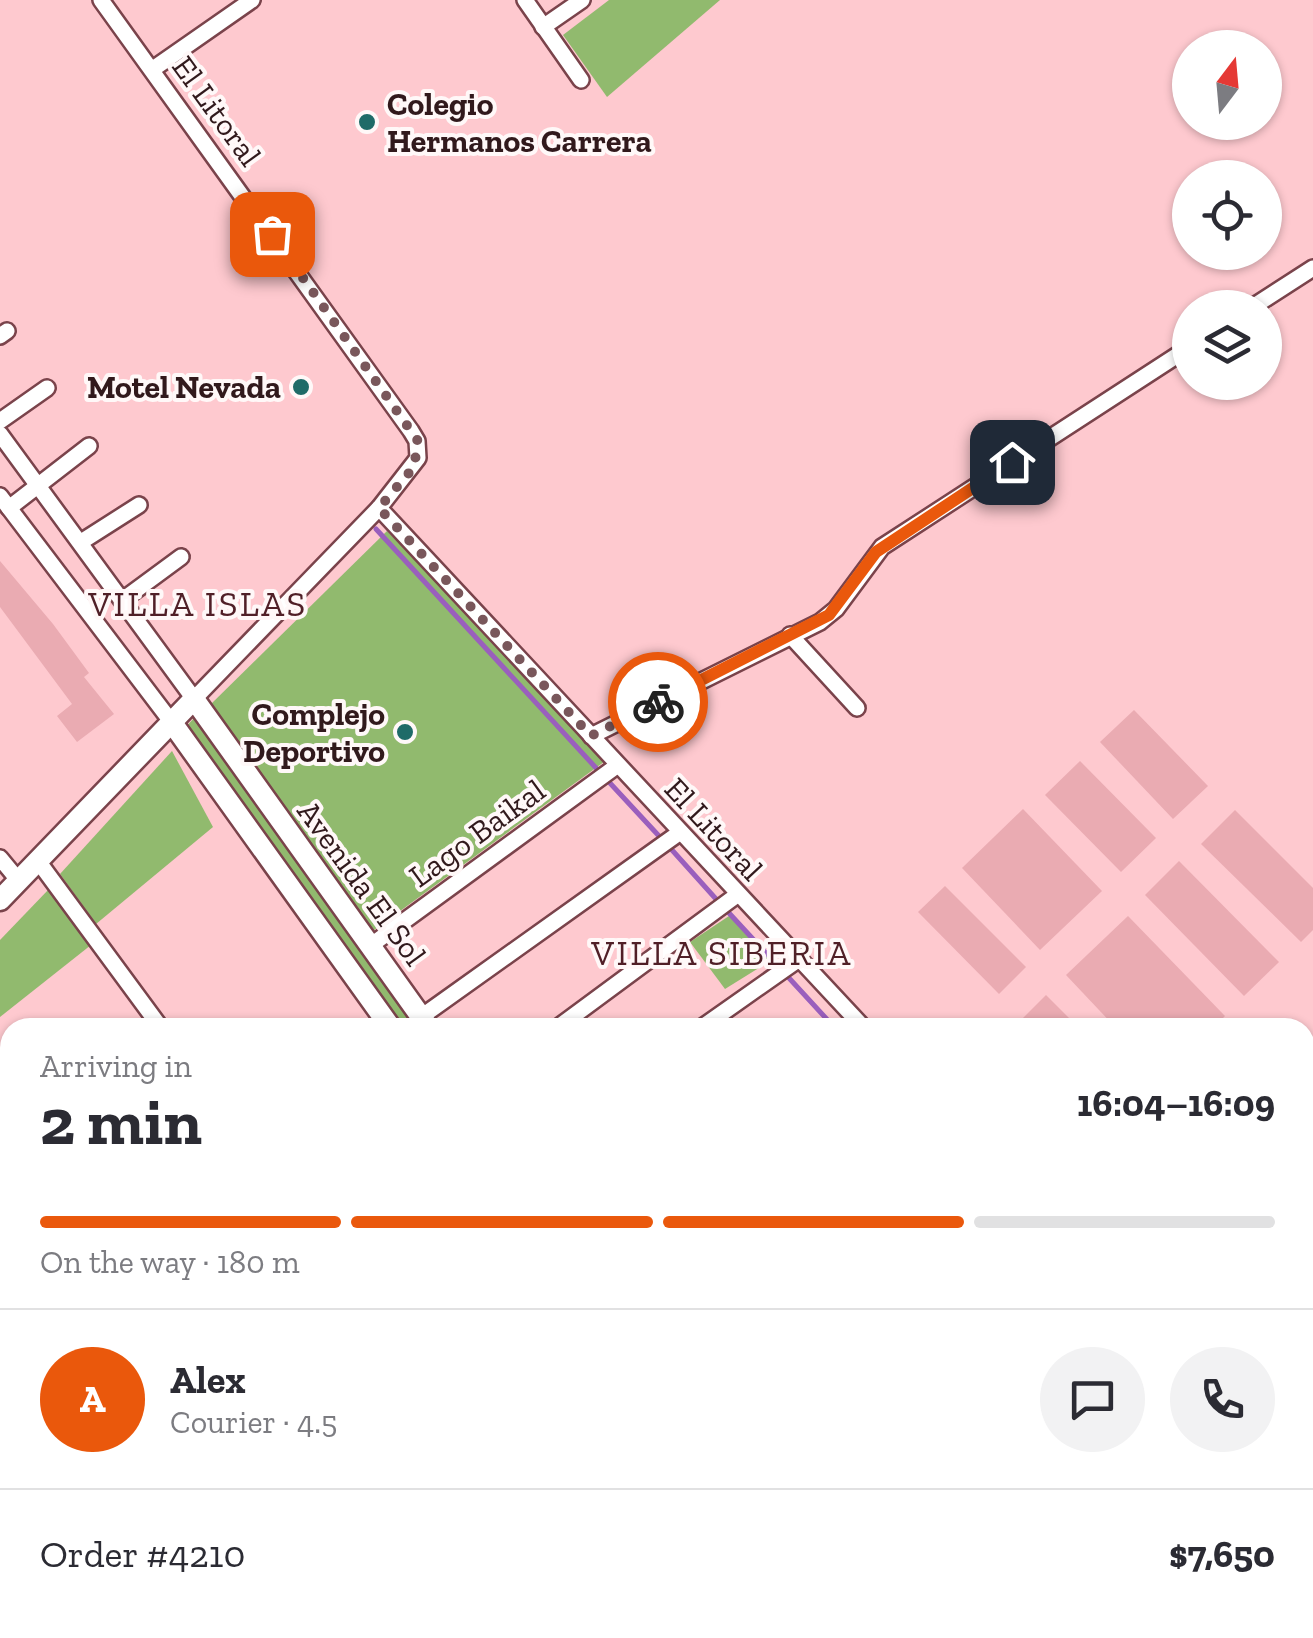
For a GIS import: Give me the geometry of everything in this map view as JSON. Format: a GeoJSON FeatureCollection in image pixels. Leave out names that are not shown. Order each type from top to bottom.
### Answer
{"type":"FeatureCollection","features":[{"type":"Feature","properties":{"kind":"main road"},"geometry":{"type":"LineString","coordinates":[[0,900],[194,699]]}},
{"type":"Feature","properties":{"kind":"main road","name":"Avenida El Sol"},"geometry":{"type":"LineString","coordinates":[[194,699],[422,1018]]}},
{"type":"Feature","properties":{"kind":"main road","name":"Avenida El Sol"},"geometry":{"type":"LineString","coordinates":[[173,724],[384,1018]]}},
{"type":"Feature","properties":{"kind":"street","name":"El Litoral"},"geometry":{"type":"LineString","coordinates":[[102,0],[418,441],[414,467],[379,508],[850,1018]]}},
{"type":"Feature","properties":{"kind":"street"},"geometry":{"type":"LineString","coordinates":[[153,69],[252,0]]}},
{"type":"Feature","properties":{"kind":"street"},"geometry":{"type":"LineString","coordinates":[[524,0],[581,80]]}},
{"type":"Feature","properties":{"kind":"street"},"geometry":{"type":"LineString","coordinates":[[544,27],[582,0]]}},
{"type":"Feature","properties":{"kind":"street"},"geometry":{"type":"LineString","coordinates":[[1279,290],[1313,268]]}},
{"type":"Feature","properties":{"kind":"street"},"geometry":{"type":"LineString","coordinates":[[591,736],[836,609],[882,547],[1172,358]]}},
{"type":"Feature","properties":{"kind":"street"},"geometry":{"type":"LineString","coordinates":[[0,420],[47,388]]}},
{"type":"Feature","properties":{"kind":"street","name":"Avenida El Sol"},"geometry":{"type":"LineString","coordinates":[[0,434],[194,699]]}},
{"type":"Feature","properties":{"kind":"street"},"geometry":{"type":"LineString","coordinates":[[4,502],[38,484],[89,446]]}},
{"type":"Feature","properties":{"kind":"street","name":"Avenida El Sol"},"geometry":{"type":"LineString","coordinates":[[4,502],[173,724]]}},
{"type":"Feature","properties":{"kind":"street"},"geometry":{"type":"LineString","coordinates":[[82,542],[138,505]]}},
{"type":"Feature","properties":{"kind":"street"},"geometry":{"type":"LineString","coordinates":[[194,699],[379,508]]}},
{"type":"Feature","properties":{"kind":"street"},"geometry":{"type":"LineString","coordinates":[[124,599],[181,556]]}},
{"type":"Feature","properties":{"kind":"street"},"geometry":{"type":"LineString","coordinates":[[790,636],[857,708]]}},
{"type":"Feature","properties":{"kind":"street","name":"Lago Baikal"},"geometry":{"type":"LineString","coordinates":[[370,946],[618,765]]}},
{"type":"Feature","properties":{"kind":"street"},"geometry":{"type":"LineString","coordinates":[[430,1018],[679,834]]}},
{"type":"Feature","properties":{"kind":"street"},"geometry":{"type":"LineString","coordinates":[[0,858],[20,881]]}},
{"type":"Feature","properties":{"kind":"street"},"geometry":{"type":"LineString","coordinates":[[38,861],[154,1018]]}},
{"type":"Feature","properties":{"kind":"street"},"geometry":{"type":"LineString","coordinates":[[571,1018],[737,895]]}},
{"type":"Feature","properties":{"kind":"street"},"geometry":{"type":"LineString","coordinates":[[716,1018],[799,959]]}},
{"type":"Feature","properties":{"kind":"green space"},"geometry":{"type":"Polygon","coordinates":[[[609,0],[720,0],[607,97],[563,35],[609,0]]]}},
{"type":"Feature","properties":{"kind":"green space","name":"Complejo Deportivo"},"geometry":{"type":"Polygon","coordinates":[[[387,531],[608,759],[370,933],[209,706],[387,531]]]}},
{"type":"Feature","properties":{"kind":"green space"},"geometry":{"type":"Polygon","coordinates":[[[195,717],[415,1018],[391,1018],[183,730],[195,717]]]}},
{"type":"Feature","properties":{"kind":"green space"},"geometry":{"type":"Polygon","coordinates":[[[172,751],[213,827],[96,924],[60,874],[172,751]]]}},
{"type":"Feature","properties":{"kind":"green space"},"geometry":{"type":"Polygon","coordinates":[[[49,889],[91,945],[0,1017],[0,940],[49,889]]]}},
{"type":"Feature","properties":{"kind":"green space"},"geometry":{"type":"Polygon","coordinates":[[[732,914],[773,959],[725,989],[690,942],[732,914]]]}},
{"type":"Feature","properties":{"kind":"building"},"geometry":{"type":"Polygon","coordinates":[[[0,561],[53,624],[89,673],[84,677],[114,714],[77,742],[57,716],[72,704],[0,607],[0,561]]]}},
{"type":"Feature","properties":{"kind":"building"},"geometry":{"type":"Polygon","coordinates":[[[1134,710],[1208,786],[1173,819],[1100,742],[1134,710]]]}},
{"type":"Feature","properties":{"kind":"building"},"geometry":{"type":"Polygon","coordinates":[[[1080,761],[1156,838],[1121,872],[1045,795],[1080,761]]]}},
{"type":"Feature","properties":{"kind":"building"},"geometry":{"type":"Polygon","coordinates":[[[1023,809],[1102,891],[1040,950],[962,868],[1023,809]]]}},
{"type":"Feature","properties":{"kind":"building"},"geometry":{"type":"Polygon","coordinates":[[[1235,810],[1313,888],[1313,930],[1301,942],[1201,844],[1235,810]]]}},
{"type":"Feature","properties":{"kind":"building"},"geometry":{"type":"Polygon","coordinates":[[[1179,861],[1279,962],[1244,996],[1145,895],[1179,861]]]}},
{"type":"Feature","properties":{"kind":"building"},"geometry":{"type":"Polygon","coordinates":[[[945,886],[1026,967],[999,994],[918,912],[945,886]]]}},
{"type":"Feature","properties":{"kind":"building"},"geometry":{"type":"Polygon","coordinates":[[[1128,916],[1225,1016],[1107,1018],[1066,975],[1128,916]]]}},
{"type":"Feature","properties":{"kind":"building"},"geometry":{"type":"Polygon","coordinates":[[[1046,995],[1069,1018],[1023,1018],[1046,995]]]}},
{"type":"Feature","properties":{"kind":"waterway"},"geometry":{"type":"LineString","coordinates":[[376,529],[597,769]]}},
{"type":"Feature","properties":{"kind":"waterway"},"geometry":{"type":"LineString","coordinates":[[609,782],[659,836]]}},
{"type":"Feature","properties":{"kind":"waterway"},"geometry":{"type":"LineString","coordinates":[[672,850],[716,899]]}},
{"type":"Feature","properties":{"kind":"waterway"},"geometry":{"type":"LineString","coordinates":[[729,913],[776,964]]}},
{"type":"Feature","properties":{"kind":"waterway"},"geometry":{"type":"LineString","coordinates":[[789,978],[826,1018]]}},
{"type":"Feature","properties":{"kind":"way so far"},"geometry":{"type":"LineString","coordinates":[[272,234],[418,441],[414,467],[379,508],[591,736],[658,702]]}},
{"type":"Feature","properties":{"kind":"place","name":"Colegio Hermanos Carrera"},"geometry":{"type":"Point","coordinates":[367,122]}},
{"type":"Feature","properties":{"kind":"place","name":"Motel Nevada"},"geometry":{"type":"Point","coordinates":[301,387]}},
{"type":"Feature","properties":{"kind":"place","name":"Complejo Deportivo"},"geometry":{"type":"Point","coordinates":[405,732]}},
{"type":"Feature","properties":{"kind":"district","name":"VILLA ISLAS"},"geometry":{"type":"Point","coordinates":[198,604]}},
{"type":"Feature","properties":{"kind":"district","name":"VILLA SIBERIA"},"geometry":{"type":"Point","coordinates":[722,953]}},
{"type":"Feature","properties":{"kind":"route"},"geometry":{"type":"LineString","coordinates":[[658,702],[820,622],[836,609],[876,552],[1012,462]]}}]}
